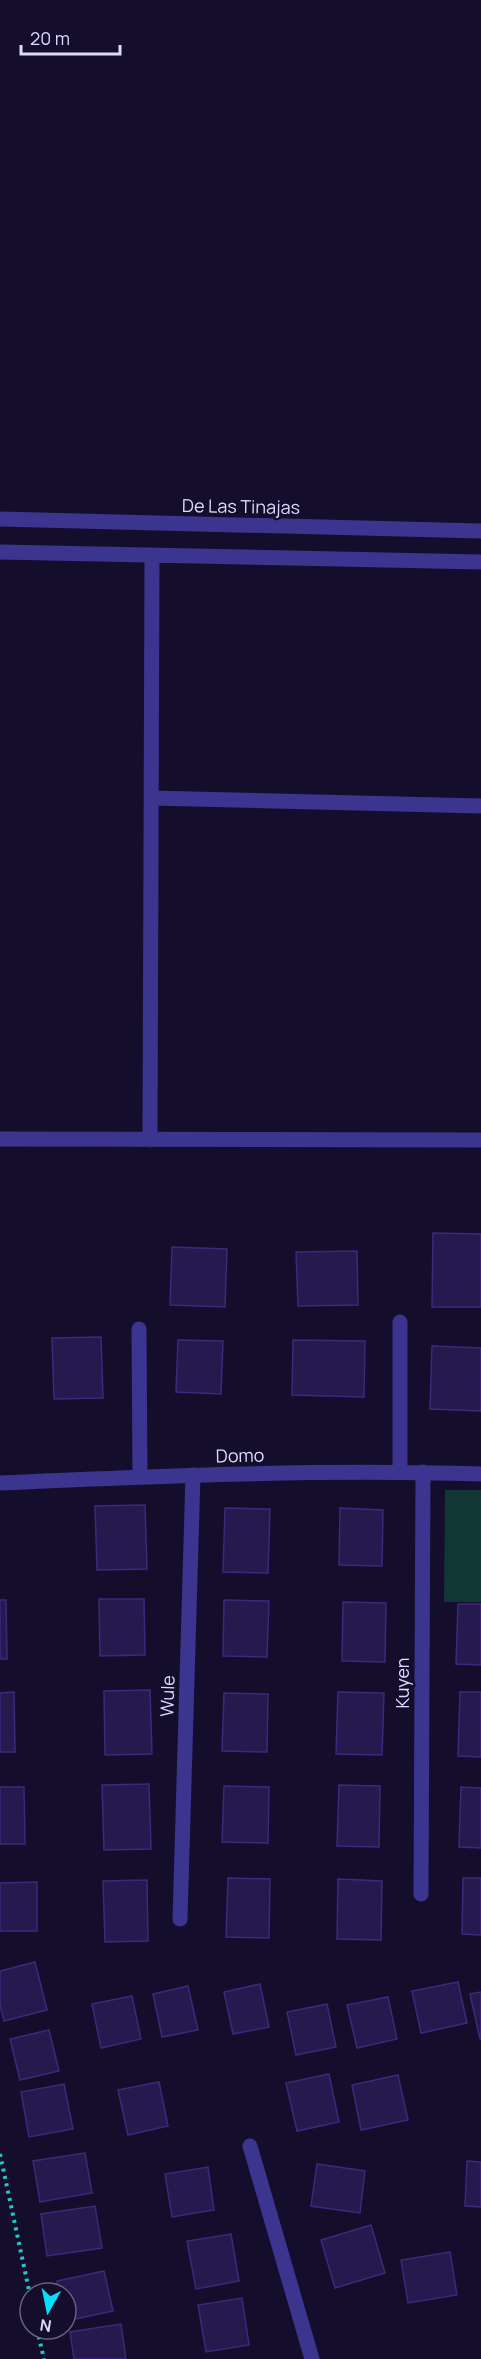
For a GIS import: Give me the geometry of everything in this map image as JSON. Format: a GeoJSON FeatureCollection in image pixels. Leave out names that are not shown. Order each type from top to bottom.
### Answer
{"type":"FeatureCollection","features":[{"type":"Feature","properties":{"kind":"street","name":"De Las Tinajas"},"geometry":{"type":"LineString","coordinates":[[0,519],[481,531]]}},
{"type":"Feature","properties":{"kind":"street"},"geometry":{"type":"LineString","coordinates":[[0,552],[481,562]]}},
{"type":"Feature","properties":{"kind":"street"},"geometry":{"type":"LineString","coordinates":[[150,1140],[152,555]]}},
{"type":"Feature","properties":{"kind":"street"},"geometry":{"type":"LineString","coordinates":[[151,798],[481,806]]}},
{"type":"Feature","properties":{"kind":"street"},"geometry":{"type":"LineString","coordinates":[[0,1139],[481,1140]]}},
{"type":"Feature","properties":{"kind":"street"},"geometry":{"type":"LineString","coordinates":[[400,1322],[400,1471]]}},
{"type":"Feature","properties":{"kind":"street"},"geometry":{"type":"LineString","coordinates":[[139,1329],[140,1477]]}},
{"type":"Feature","properties":{"kind":"street","name":"Domo"},"geometry":{"type":"LineString","coordinates":[[0,1483],[193,1475],[400,1471],[481,1473]]}},
{"type":"Feature","properties":{"kind":"street","name":"Kuyen"},"geometry":{"type":"LineString","coordinates":[[421,1894],[423,1472]]}},
{"type":"Feature","properties":{"kind":"street","name":"Wule"},"geometry":{"type":"LineString","coordinates":[[180,1919],[193,1475]]}},
{"type":"Feature","properties":{"kind":"street"},"geometry":{"type":"LineString","coordinates":[[250,2146],[312,2359]]}},
{"type":"Feature","properties":{"kind":"path"},"geometry":{"type":"LineString","coordinates":[[0,2154],[27,2281]]}},
{"type":"Feature","properties":{"kind":"path"},"geometry":{"type":"LineString","coordinates":[[40,2341],[44,2359]]}},
{"type":"Feature","properties":{"kind":"green space"},"geometry":{"type":"Polygon","coordinates":[[[445,1490],[481,1490],[481,1602],[444,1602],[445,1490]]]}},
{"type":"Feature","properties":{"kind":"building"},"geometry":{"type":"Polygon","coordinates":[[[433,1233],[481,1234],[481,1307],[432,1307],[433,1233]]]}},
{"type":"Feature","properties":{"kind":"building"},"geometry":{"type":"Polygon","coordinates":[[[172,1247],[227,1249],[225,1307],[170,1305],[172,1247]]]}},
{"type":"Feature","properties":{"kind":"building"},"geometry":{"type":"Polygon","coordinates":[[[357,1251],[358,1305],[298,1306],[296,1252],[357,1251]]]}},
{"type":"Feature","properties":{"kind":"building"},"geometry":{"type":"Polygon","coordinates":[[[101,1337],[103,1398],[54,1399],[52,1338],[101,1337]]]}},
{"type":"Feature","properties":{"kind":"building"},"geometry":{"type":"Polygon","coordinates":[[[178,1340],[223,1341],[221,1394],[176,1392],[178,1340]]]}},
{"type":"Feature","properties":{"kind":"building"},"geometry":{"type":"Polygon","coordinates":[[[293,1340],[365,1341],[364,1397],[292,1395],[293,1340]]]}},
{"type":"Feature","properties":{"kind":"building"},"geometry":{"type":"Polygon","coordinates":[[[432,1346],[481,1348],[481,1411],[430,1409],[432,1346]]]}},
{"type":"Feature","properties":{"kind":"building"},"geometry":{"type":"Polygon","coordinates":[[[145,1505],[147,1569],[97,1570],[95,1506],[145,1505]]]}},
{"type":"Feature","properties":{"kind":"building"},"geometry":{"type":"Polygon","coordinates":[[[225,1508],[270,1509],[268,1573],[223,1572],[225,1508]]]}},
{"type":"Feature","properties":{"kind":"building"},"geometry":{"type":"Polygon","coordinates":[[[340,1508],[383,1510],[382,1566],[339,1565],[340,1508]]]}},
{"type":"Feature","properties":{"kind":"building"},"geometry":{"type":"Polygon","coordinates":[[[99,1599],[144,1599],[145,1655],[100,1656],[99,1599]]]}},
{"type":"Feature","properties":{"kind":"building"},"geometry":{"type":"Polygon","coordinates":[[[0,1600],[6,1600],[7,1659],[0,1659],[0,1600]]]}},
{"type":"Feature","properties":{"kind":"building"},"geometry":{"type":"Polygon","coordinates":[[[224,1600],[269,1601],[267,1657],[223,1656],[224,1600]]]}},
{"type":"Feature","properties":{"kind":"building"},"geometry":{"type":"Polygon","coordinates":[[[343,1602],[386,1603],[385,1662],[342,1661],[343,1602]]]}},
{"type":"Feature","properties":{"kind":"building"},"geometry":{"type":"Polygon","coordinates":[[[458,1604],[481,1604],[481,1665],[456,1664],[458,1604]]]}},
{"type":"Feature","properties":{"kind":"building"},"geometry":{"type":"Polygon","coordinates":[[[150,1690],[152,1754],[105,1755],[104,1691],[150,1690]]]}},
{"type":"Feature","properties":{"kind":"building"},"geometry":{"type":"Polygon","coordinates":[[[14,1692],[15,1752],[0,1752],[0,1693],[14,1692]]]}},
{"type":"Feature","properties":{"kind":"building"},"geometry":{"type":"Polygon","coordinates":[[[338,1692],[384,1693],[382,1755],[336,1754],[338,1692]]]}},
{"type":"Feature","properties":{"kind":"building"},"geometry":{"type":"Polygon","coordinates":[[[460,1692],[481,1692],[481,1757],[458,1756],[460,1692]]]}},
{"type":"Feature","properties":{"kind":"building"},"geometry":{"type":"Polygon","coordinates":[[[224,1693],[268,1694],[267,1752],[222,1751],[224,1693]]]}},
{"type":"Feature","properties":{"kind":"building"},"geometry":{"type":"Polygon","coordinates":[[[149,1784],[151,1849],[104,1850],[102,1785],[149,1784]]]}},
{"type":"Feature","properties":{"kind":"building"},"geometry":{"type":"Polygon","coordinates":[[[339,1785],[380,1786],[379,1847],[337,1846],[339,1785]]]}},
{"type":"Feature","properties":{"kind":"building"},"geometry":{"type":"Polygon","coordinates":[[[224,1786],[269,1787],[268,1843],[222,1842],[224,1786]]]}},
{"type":"Feature","properties":{"kind":"building"},"geometry":{"type":"Polygon","coordinates":[[[0,1787],[24,1787],[25,1844],[0,1844],[0,1787]]]}},
{"type":"Feature","properties":{"kind":"building"},"geometry":{"type":"Polygon","coordinates":[[[461,1787],[481,1788],[481,1848],[459,1847],[461,1787]]]}},
{"type":"Feature","properties":{"kind":"building"},"geometry":{"type":"Polygon","coordinates":[[[228,1878],[270,1879],[269,1938],[226,1937],[228,1878]]]}},
{"type":"Feature","properties":{"kind":"building"},"geometry":{"type":"Polygon","coordinates":[[[463,1878],[481,1878],[481,1935],[462,1934],[463,1878]]]}},
{"type":"Feature","properties":{"kind":"building"},"geometry":{"type":"Polygon","coordinates":[[[338,1879],[382,1881],[381,1940],[337,1939],[338,1879]]]}},
{"type":"Feature","properties":{"kind":"building"},"geometry":{"type":"Polygon","coordinates":[[[147,1880],[148,1941],[105,1942],[103,1881],[147,1880]]]}},
{"type":"Feature","properties":{"kind":"building"},"geometry":{"type":"Polygon","coordinates":[[[37,1882],[37,1931],[0,1931],[0,1883],[37,1882]]]}},
{"type":"Feature","properties":{"kind":"building"},"geometry":{"type":"Polygon","coordinates":[[[35,1962],[47,2010],[4,2021],[0,2005],[0,1971],[35,1962]]]}},
{"type":"Feature","properties":{"kind":"building"},"geometry":{"type":"Polygon","coordinates":[[[458,1982],[467,2023],[421,2033],[412,1991],[458,1982]]]}},
{"type":"Feature","properties":{"kind":"building"},"geometry":{"type":"Polygon","coordinates":[[[260,1984],[269,2027],[233,2034],[224,1992],[260,1984]]]}},
{"type":"Feature","properties":{"kind":"building"},"geometry":{"type":"Polygon","coordinates":[[[188,1986],[198,2030],[162,2037],[153,1994],[188,1986]]]}},
{"type":"Feature","properties":{"kind":"building"},"geometry":{"type":"Polygon","coordinates":[[[481,1992],[481,2039],[480,2039],[470,1994],[481,1992]]]}},
{"type":"Feature","properties":{"kind":"building"},"geometry":{"type":"Polygon","coordinates":[[[132,1996],[141,2039],[101,2048],[92,2004],[132,1996]]]}},
{"type":"Feature","properties":{"kind":"building"},"geometry":{"type":"Polygon","coordinates":[[[388,1997],[397,2039],[357,2048],[347,2005],[388,1997]]]}},
{"type":"Feature","properties":{"kind":"building"},"geometry":{"type":"Polygon","coordinates":[[[327,2004],[336,2047],[296,2055],[287,2012],[327,2004]]]}},
{"type":"Feature","properties":{"kind":"building"},"geometry":{"type":"Polygon","coordinates":[[[49,2030],[59,2071],[20,2080],[10,2039],[49,2030]]]}},
{"type":"Feature","properties":{"kind":"building"},"geometry":{"type":"Polygon","coordinates":[[[329,2074],[339,2122],[297,2131],[286,2083],[329,2074]]]}},
{"type":"Feature","properties":{"kind":"building"},"geometry":{"type":"Polygon","coordinates":[[[398,2075],[408,2120],[361,2130],[352,2085],[398,2075]]]}},
{"type":"Feature","properties":{"kind":"building"},"geometry":{"type":"Polygon","coordinates":[[[159,2082],[168,2126],[128,2135],[118,2090],[159,2082]]]}},
{"type":"Feature","properties":{"kind":"building"},"geometry":{"type":"Polygon","coordinates":[[[64,2084],[73,2129],[29,2137],[21,2092],[64,2084]]]}},
{"type":"Feature","properties":{"kind":"building"},"geometry":{"type":"Polygon","coordinates":[[[85,2153],[92,2193],[40,2202],[33,2161],[85,2153]]]}},
{"type":"Feature","properties":{"kind":"building"},"geometry":{"type":"Polygon","coordinates":[[[467,2161],[481,2162],[481,2207],[465,2206],[467,2161]]]}},
{"type":"Feature","properties":{"kind":"building"},"geometry":{"type":"Polygon","coordinates":[[[317,2164],[365,2171],[360,2213],[311,2206],[317,2164]]]}},
{"type":"Feature","properties":{"kind":"building"},"geometry":{"type":"Polygon","coordinates":[[[208,2167],[214,2210],[172,2217],[165,2174],[208,2167]]]}},
{"type":"Feature","properties":{"kind":"building"},"geometry":{"type":"Polygon","coordinates":[[[95,2206],[102,2248],[47,2256],[41,2214],[95,2206]]]}},
{"type":"Feature","properties":{"kind":"building"},"geometry":{"type":"Polygon","coordinates":[[[371,2225],[385,2273],[335,2288],[321,2240],[371,2225]]]}},
{"type":"Feature","properties":{"kind":"building"},"geometry":{"type":"Polygon","coordinates":[[[231,2234],[239,2281],[196,2289],[187,2241],[231,2234]]]}},
{"type":"Feature","properties":{"kind":"building"},"geometry":{"type":"Polygon","coordinates":[[[450,2252],[457,2295],[408,2303],[401,2260],[450,2252]]]}},
{"type":"Feature","properties":{"kind":"building"},"geometry":{"type":"Polygon","coordinates":[[[104,2271],[113,2311],[78,2318],[78,2281],[57,2281],[104,2271]]]}},
{"type":"Feature","properties":{"kind":"building"},"geometry":{"type":"Polygon","coordinates":[[[242,2298],[249,2345],[206,2352],[198,2305],[242,2298]]]}},
{"type":"Feature","properties":{"kind":"building"},"geometry":{"type":"Polygon","coordinates":[[[121,2324],[126,2359],[74,2359],[71,2341],[78,2341],[78,2331],[121,2324]]]}}]}
